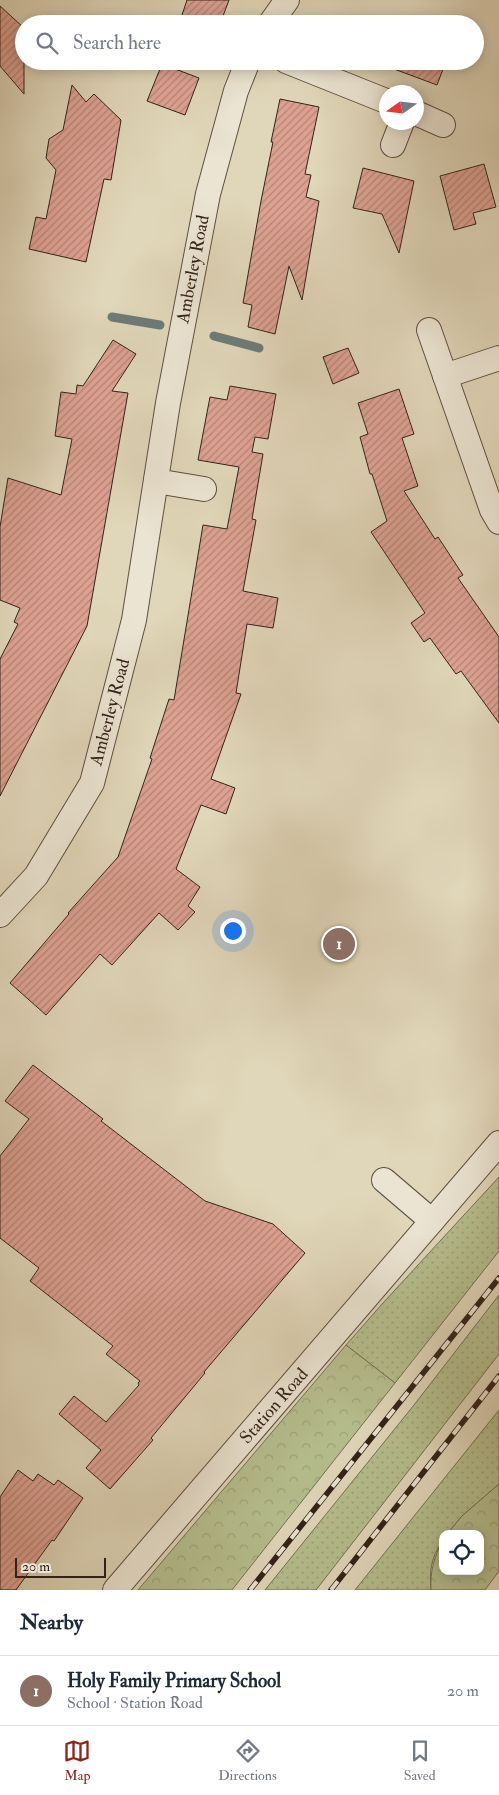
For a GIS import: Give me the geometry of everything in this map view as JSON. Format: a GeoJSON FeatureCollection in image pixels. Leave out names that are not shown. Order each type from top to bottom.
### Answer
{"type":"FeatureCollection","features":[{"type":"Feature","properties":{"kind":"street"},"geometry":{"type":"LineString","coordinates":[[276,15],[287,0]]}},
{"type":"Feature","properties":{"kind":"street","name":"Amberley Road"},"geometry":{"type":"LineString","coordinates":[[0,915],[36,876],[92,783],[134,620],[168,403],[208,194],[236,91],[244,70]]}},
{"type":"Feature","properties":{"kind":"street"},"geometry":{"type":"LineString","coordinates":[[308,70],[379,98]]}},
{"type":"Feature","properties":{"kind":"street"},"geometry":{"type":"LineString","coordinates":[[424,116],[442,124]]}},
{"type":"Feature","properties":{"kind":"street"},"geometry":{"type":"LineString","coordinates":[[393,145],[399,130]]}},
{"type":"Feature","properties":{"kind":"street"},"geometry":{"type":"LineString","coordinates":[[429,330],[492,510],[499,522]]}},
{"type":"Feature","properties":{"kind":"street"},"geometry":{"type":"LineString","coordinates":[[445,376],[499,358]]}},
{"type":"Feature","properties":{"kind":"street"},"geometry":{"type":"LineString","coordinates":[[156,481],[204,489]]}},
{"type":"Feature","properties":{"kind":"street","name":"Station Road"},"geometry":{"type":"LineString","coordinates":[[116,1590],[499,1143]]}},
{"type":"Feature","properties":{"kind":"street"},"geometry":{"type":"LineString","coordinates":[[384,1180],[432,1221]]}},
{"type":"Feature","properties":{"kind":"green space"},"geometry":{"type":"Polygon","coordinates":[[[499,1177],[499,1251],[395,1383],[346,1345],[499,1177]]]}},
{"type":"Feature","properties":{"kind":"green space"},"geometry":{"type":"Polygon","coordinates":[[[499,1295],[499,1354],[316,1590],[265,1590],[414,1405],[499,1295]]]}},
{"type":"Feature","properties":{"kind":"green space"},"geometry":{"type":"Polygon","coordinates":[[[346,1345],[395,1383],[232,1590],[138,1590],[346,1345]]]}},
{"type":"Feature","properties":{"kind":"green space"},"geometry":{"type":"Polygon","coordinates":[[[499,1410],[499,1484],[462,1516],[450,1530],[439,1530],[439,1546],[435,1554],[430,1577],[431,1590],[355,1590],[499,1410]]]}},
{"type":"Feature","properties":{"kind":"green space"},"geometry":{"type":"Polygon","coordinates":[[[499,1484],[499,1571],[485,1590],[431,1590],[433,1564],[439,1548],[439,1575],[484,1575],[484,1530],[450,1530],[462,1516],[499,1484]]]}},
{"type":"Feature","properties":{"kind":"building"},"geometry":{"type":"Polygon","coordinates":[[[187,0],[229,0],[223,15],[182,15],[187,0]]]}},
{"type":"Feature","properties":{"kind":"building"},"geometry":{"type":"Polygon","coordinates":[[[0,6],[15,20],[15,70],[24,70],[24,94],[0,66],[0,6]]]}},
{"type":"Feature","properties":{"kind":"building"},"geometry":{"type":"Polygon","coordinates":[[[160,70],[178,70],[199,78],[185,115],[147,101],[160,70]]]}},
{"type":"Feature","properties":{"kind":"building"},"geometry":{"type":"Polygon","coordinates":[[[397,70],[443,70],[437,85],[397,70]]]}},
{"type":"Feature","properties":{"kind":"building"},"geometry":{"type":"Polygon","coordinates":[[[72,85],[86,102],[94,94],[121,120],[111,180],[104,179],[86,262],[29,249],[36,217],[46,219],[56,170],[46,158],[49,139],[63,130],[72,85]]]}},
{"type":"Feature","properties":{"kind":"building"},"geometry":{"type":"Polygon","coordinates":[[[280,99],[319,107],[305,174],[311,175],[306,197],[319,201],[302,300],[289,266],[275,334],[248,327],[252,305],[243,303],[280,99]]]}},
{"type":"Feature","properties":{"kind":"building"},"geometry":{"type":"Polygon","coordinates":[[[484,164],[496,207],[473,213],[476,224],[454,230],[440,176],[484,164]]]}},
{"type":"Feature","properties":{"kind":"building"},"geometry":{"type":"Polygon","coordinates":[[[363,168],[414,181],[399,253],[382,214],[353,208],[363,168]]]}},
{"type":"Feature","properties":{"kind":"building"},"geometry":{"type":"Polygon","coordinates":[[[113,340],[136,354],[112,391],[128,393],[87,626],[0,796],[0,659],[18,624],[14,622],[20,608],[0,600],[0,527],[8,478],[61,495],[72,439],[55,436],[61,392],[76,394],[77,385],[83,386],[113,340]]]}},
{"type":"Feature","properties":{"kind":"building"},"geometry":{"type":"Polygon","coordinates":[[[348,348],[359,373],[333,384],[323,357],[348,348]]]}},
{"type":"Feature","properties":{"kind":"building"},"geometry":{"type":"Polygon","coordinates":[[[230,386],[276,394],[268,439],[255,437],[252,452],[263,454],[252,519],[256,520],[243,591],[278,598],[273,628],[247,624],[236,693],[241,694],[211,779],[235,788],[226,814],[201,805],[176,869],[200,887],[188,906],[195,912],[178,930],[159,913],[112,965],[100,954],[46,1015],[10,983],[68,913],[118,857],[152,759],[150,758],[169,699],[174,700],[203,525],[227,529],[239,467],[198,460],[210,397],[227,400],[230,386]]]}},
{"type":"Feature","properties":{"kind":"building"},"geometry":{"type":"Polygon","coordinates":[[[399,389],[414,434],[402,438],[418,486],[404,491],[435,539],[438,537],[463,575],[458,578],[499,637],[499,723],[461,671],[456,674],[430,638],[424,642],[411,623],[425,613],[371,532],[387,521],[372,474],[370,474],[360,437],[368,434],[358,403],[399,389]]]}},
{"type":"Feature","properties":{"kind":"building"},"geometry":{"type":"Polygon","coordinates":[[[33,1065],[103,1119],[101,1121],[205,1201],[273,1224],[305,1253],[204,1372],[151,1438],[153,1440],[110,1489],[86,1468],[101,1450],[59,1414],[74,1396],[106,1422],[139,1385],[140,1381],[106,1354],[113,1346],[30,1281],[39,1268],[0,1238],[0,1156],[29,1119],[5,1101],[33,1065]]]}},
{"type":"Feature","properties":{"kind":"building"},"geometry":{"type":"Polygon","coordinates":[[[18,1470],[33,1481],[38,1474],[54,1485],[58,1480],[83,1498],[54,1541],[52,1540],[16,1590],[0,1590],[0,1497],[18,1470]]]}},
{"type":"Feature","properties":{"kind":"waterway"},"geometry":{"type":"LineString","coordinates":[[112,317],[160,325]]}},
{"type":"Feature","properties":{"kind":"waterway"},"geometry":{"type":"LineString","coordinates":[[214,336],[259,348]]}},
{"type":"Feature","properties":{"kind":"railway"},"geometry":{"type":"LineString","coordinates":[[250,1590],[499,1278]]}},
{"type":"Feature","properties":{"kind":"railway"},"geometry":{"type":"LineString","coordinates":[[331,1590],[499,1376]]}},
{"type":"Feature","properties":{"kind":"place","name":"Holy Family Primary School"},"geometry":{"type":"Point","coordinates":[339,944]}}]}
